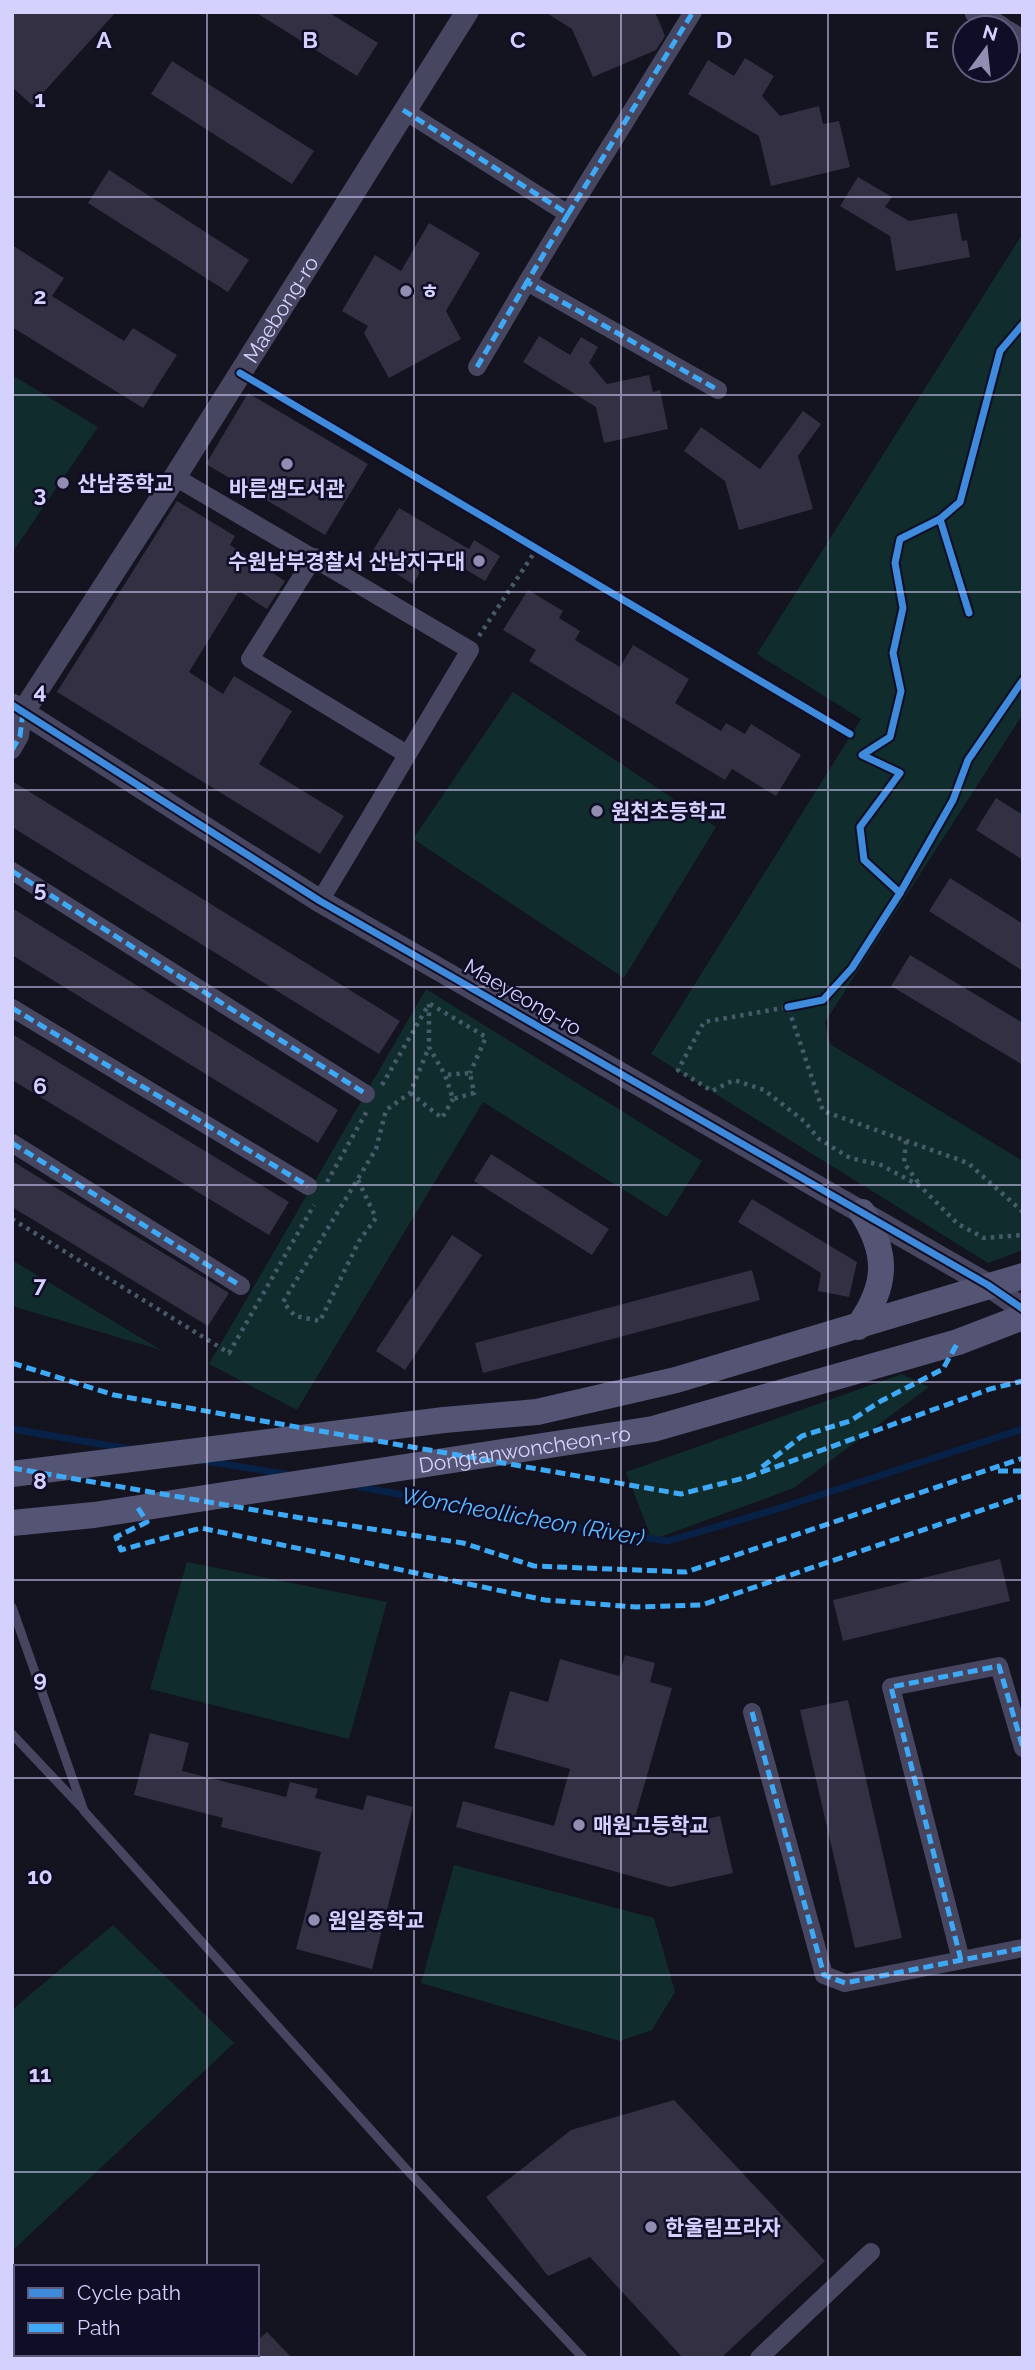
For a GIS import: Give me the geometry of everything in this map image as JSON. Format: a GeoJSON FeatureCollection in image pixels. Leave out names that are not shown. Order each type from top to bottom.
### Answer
{"type":"FeatureCollection","features":[{"type":"Feature","properties":{"kind":"main road"},"geometry":{"type":"LineString","coordinates":[[858,1327],[877,1295],[882,1264],[874,1232],[862,1212]]}},
{"type":"Feature","properties":{"kind":"main road","name":"Dongtanwoncheon-ro"},"geometry":{"type":"LineString","coordinates":[[12,1474],[444,1420],[537,1412],[676,1380],[1023,1276]]}},
{"type":"Feature","properties":{"kind":"main road","name":"Dongtanwoncheon-ro"},"geometry":{"type":"LineString","coordinates":[[12,1523],[94,1515],[534,1450],[653,1429],[958,1342],[1023,1317]]}},
{"type":"Feature","properties":{"kind":"street","name":"Maebong-ro"},"geometry":{"type":"LineString","coordinates":[[18,709],[175,477],[467,12]]}},
{"type":"Feature","properties":{"kind":"street"},"geometry":{"type":"LineString","coordinates":[[477,367],[693,12]]}},
{"type":"Feature","properties":{"kind":"street"},"geometry":{"type":"LineString","coordinates":[[403,110],[568,214]]}},
{"type":"Feature","properties":{"kind":"street"},"geometry":{"type":"LineString","coordinates":[[527,282],[718,390]]}},
{"type":"Feature","properties":{"kind":"street"},"geometry":{"type":"LineString","coordinates":[[175,477],[470,650],[405,753],[320,901]]}},
{"type":"Feature","properties":{"kind":"street"},"geometry":{"type":"LineString","coordinates":[[313,557],[250,659],[405,753]]}},
{"type":"Feature","properties":{"kind":"street"},"geometry":{"type":"LineString","coordinates":[[12,750],[20,736],[18,709]]}},
{"type":"Feature","properties":{"kind":"street","name":"Maeyeong-ro"},"geometry":{"type":"LineString","coordinates":[[18,709],[320,901],[988,1285],[1023,1309]]}},
{"type":"Feature","properties":{"kind":"street"},"geometry":{"type":"LineString","coordinates":[[12,871],[373,1094]]}},
{"type":"Feature","properties":{"kind":"street"},"geometry":{"type":"LineString","coordinates":[[12,1008],[317,1189]]}},
{"type":"Feature","properties":{"kind":"street"},"geometry":{"type":"LineString","coordinates":[[12,1143],[240,1286]]}},
{"type":"Feature","properties":{"kind":"street"},"geometry":{"type":"LineString","coordinates":[[961,1960],[891,1688],[999,1666],[1023,1748]]}},
{"type":"Feature","properties":{"kind":"street"},"geometry":{"type":"LineString","coordinates":[[752,1712],[824,1975],[845,1983],[1023,1948]]}},
{"type":"Feature","properties":{"kind":"street"},"geometry":{"type":"LineString","coordinates":[[760,2358],[871,2252]]}},
{"type":"Feature","properties":{"kind":"lane"},"geometry":{"type":"LineString","coordinates":[[12,1608],[84,1811]]}},
{"type":"Feature","properties":{"kind":"lane"},"geometry":{"type":"LineString","coordinates":[[12,1734],[407,2170],[583,2358]]}},
{"type":"Feature","properties":{"kind":"path"},"geometry":{"type":"LineString","coordinates":[[900,893],[864,860],[860,827],[901,773],[862,755],[890,737],[901,691],[892,653],[903,608],[895,563],[900,539],[940,519],[960,502],[1000,351],[1023,324]]}},
{"type":"Feature","properties":{"kind":"path"},"geometry":{"type":"LineString","coordinates":[[240,373],[850,734]]}},
{"type":"Feature","properties":{"kind":"path"},"geometry":{"type":"LineString","coordinates":[[940,519],[969,613]]}},
{"type":"Feature","properties":{"kind":"path"},"geometry":{"type":"LineString","coordinates":[[470,650],[536,550]]}},
{"type":"Feature","properties":{"kind":"path"},"geometry":{"type":"LineString","coordinates":[[920,1185],[881,1165],[850,1158],[820,1139],[804,1121],[764,1090],[734,1080],[712,1091],[678,1070],[704,1022],[823,1000],[852,968],[900,893],[953,800],[968,760],[1023,680]]}},
{"type":"Feature","properties":{"kind":"path"},"geometry":{"type":"LineString","coordinates":[[12,1219],[229,1353],[317,1189],[429,1004]]}},
{"type":"Feature","properties":{"kind":"path"},"geometry":{"type":"LineString","coordinates":[[358,1180],[376,1218],[359,1241],[320,1321],[295,1316],[283,1302],[376,1149],[386,1110],[410,1093],[429,1047],[429,1004]]}},
{"type":"Feature","properties":{"kind":"path"},"geometry":{"type":"LineString","coordinates":[[410,1093],[442,1118],[453,1099],[474,1093],[470,1073],[486,1037],[429,1004]]}},
{"type":"Feature","properties":{"kind":"path"},"geometry":{"type":"LineString","coordinates":[[788,1007],[823,1111],[968,1163],[1023,1212]]}},
{"type":"Feature","properties":{"kind":"path"},"geometry":{"type":"LineString","coordinates":[[429,1047],[445,1075],[453,1099]]}},
{"type":"Feature","properties":{"kind":"path"},"geometry":{"type":"LineString","coordinates":[[445,1075],[470,1073]]}},
{"type":"Feature","properties":{"kind":"path"},"geometry":{"type":"LineString","coordinates":[[906,1141],[904,1163],[920,1185],[958,1224],[984,1238],[1023,1235]]}},
{"type":"Feature","properties":{"kind":"green space"},"geometry":{"type":"Polygon","coordinates":[[[1023,233],[1023,714],[825,1022],[830,1044],[1023,1161],[1023,1250],[988,1263],[651,1054],[861,719],[757,654],[1023,233]]]}},
{"type":"Feature","properties":{"kind":"green space"},"geometry":{"type":"Polygon","coordinates":[[[12,375],[98,427],[12,553],[12,375]]]}},
{"type":"Feature","properties":{"kind":"green space"},"geometry":{"type":"Polygon","coordinates":[[[513,692],[716,827],[624,978],[413,839],[513,692]]]}},
{"type":"Feature","properties":{"kind":"green space"},"geometry":{"type":"Polygon","coordinates":[[[426,989],[702,1161],[667,1217],[483,1102],[297,1410],[209,1364],[426,989]]]}},
{"type":"Feature","properties":{"kind":"green space"},"geometry":{"type":"Polygon","coordinates":[[[12,1260],[161,1350],[12,1306],[12,1260]]]}},
{"type":"Feature","properties":{"kind":"green space"},"geometry":{"type":"Polygon","coordinates":[[[902,1374],[929,1387],[794,1488],[652,1540],[626,1472],[902,1374]]]}},
{"type":"Feature","properties":{"kind":"green space"},"geometry":{"type":"Polygon","coordinates":[[[187,1562],[387,1602],[349,1739],[150,1689],[187,1562]]]}},
{"type":"Feature","properties":{"kind":"green space"},"geometry":{"type":"Polygon","coordinates":[[[454,1865],[654,1918],[675,1992],[652,2030],[620,2041],[421,1983],[454,1865]]]}},
{"type":"Feature","properties":{"kind":"green space"},"geometry":{"type":"Polygon","coordinates":[[[113,1925],[234,2043],[12,2251],[12,2010],[113,1925]]]}},
{"type":"Feature","properties":{"kind":"building"},"geometry":{"type":"Polygon","coordinates":[[[12,12],[116,12],[32,105],[12,87],[12,12]]]}},
{"type":"Feature","properties":{"kind":"building"},"geometry":{"type":"Polygon","coordinates":[[[255,12],[328,12],[378,43],[357,76],[255,12]]]}},
{"type":"Feature","properties":{"kind":"building"},"geometry":{"type":"Polygon","coordinates":[[[545,12],[655,12],[665,36],[656,50],[593,77],[572,29],[545,12]]]}},
{"type":"Feature","properties":{"kind":"building"},"geometry":{"type":"Polygon","coordinates":[[[745,58],[774,76],[762,96],[780,116],[819,106],[823,124],[839,121],[850,167],[771,186],[759,136],[688,94],[708,60],[734,76],[745,58]]]}},
{"type":"Feature","properties":{"kind":"building"},"geometry":{"type":"Polygon","coordinates":[[[172,61],[314,151],[292,184],[151,94],[172,61]]]}},
{"type":"Feature","properties":{"kind":"building"},"geometry":{"type":"Polygon","coordinates":[[[109,170],[249,260],[228,292],[88,203],[109,170]]]}},
{"type":"Feature","properties":{"kind":"building"},"geometry":{"type":"Polygon","coordinates":[[[858,177],[892,197],[885,207],[909,221],[957,213],[962,241],[967,240],[970,257],[896,271],[890,236],[840,206],[858,177]]]}},
{"type":"Feature","properties":{"kind":"building","name":"ㅎ"},"geometry":{"type":"Polygon","coordinates":[[[429,223],[480,253],[446,311],[461,339],[389,378],[364,333],[368,326],[342,311],[375,255],[401,271],[429,223]]]}},
{"type":"Feature","properties":{"kind":"building"},"geometry":{"type":"Polygon","coordinates":[[[12,245],[64,278],[52,296],[124,341],[133,328],[177,355],[143,408],[12,327],[12,245]]]}},
{"type":"Feature","properties":{"kind":"building"},"geometry":{"type":"Polygon","coordinates":[[[539,336],[570,355],[581,337],[598,347],[589,363],[607,384],[649,375],[653,392],[660,390],[668,429],[604,443],[596,407],[523,362],[539,336]]]}},
{"type":"Feature","properties":{"kind":"building","name":"바른샘도서관"},"geometry":{"type":"Polygon","coordinates":[[[248,393],[368,464],[325,535],[206,464],[248,393]]]}},
{"type":"Feature","properties":{"kind":"building"},"geometry":{"type":"Polygon","coordinates":[[[803,411],[821,424],[798,456],[813,509],[739,530],[725,481],[684,451],[701,427],[760,469],[803,411]]]}},
{"type":"Feature","properties":{"kind":"building"},"geometry":{"type":"Polygon","coordinates":[[[177,501],[235,536],[230,545],[285,581],[267,609],[239,591],[189,672],[223,694],[234,676],[292,711],[259,764],[344,816],[320,854],[57,692],[177,501]]]}},
{"type":"Feature","properties":{"kind":"building"},"geometry":{"type":"Polygon","coordinates":[[[399,508],[469,549],[474,540],[500,556],[485,581],[433,550],[413,584],[369,557],[399,508]]]}},
{"type":"Feature","properties":{"kind":"building"},"geometry":{"type":"Polygon","coordinates":[[[528,590],[563,611],[559,618],[580,631],[575,640],[620,667],[633,645],[689,679],[675,703],[721,731],[726,723],[745,734],[751,724],[801,755],[776,796],[732,769],[725,780],[529,661],[536,650],[503,630],[528,590]]]}},
{"type":"Feature","properties":{"kind":"building"},"geometry":{"type":"Polygon","coordinates":[[[12,781],[400,1021],[379,1054],[12,827],[12,781]]]}},
{"type":"Feature","properties":{"kind":"building"},"geometry":{"type":"Polygon","coordinates":[[[996,798],[1023,815],[1023,860],[976,830],[996,798]]]}},
{"type":"Feature","properties":{"kind":"building"},"geometry":{"type":"Polygon","coordinates":[[[950,878],[1023,924],[1023,971],[929,911],[950,878]]]}},
{"type":"Feature","properties":{"kind":"building"},"geometry":{"type":"Polygon","coordinates":[[[12,908],[338,1110],[318,1143],[12,955],[12,908]]]}},
{"type":"Feature","properties":{"kind":"building"},"geometry":{"type":"Polygon","coordinates":[[[910,955],[1023,1023],[1023,1065],[891,986],[910,955]]]}},
{"type":"Feature","properties":{"kind":"building"},"geometry":{"type":"Polygon","coordinates":[[[12,1034],[289,1202],[269,1235],[12,1080],[12,1034]]]}},
{"type":"Feature","properties":{"kind":"building"},"geometry":{"type":"Polygon","coordinates":[[[491,1154],[609,1229],[592,1255],[474,1181],[491,1154]]]}},
{"type":"Feature","properties":{"kind":"building"},"geometry":{"type":"Polygon","coordinates":[[[12,1161],[229,1293],[208,1326],[12,1207],[12,1161]]]}},
{"type":"Feature","properties":{"kind":"building"},"geometry":{"type":"Polygon","coordinates":[[[752,1199],[857,1262],[849,1297],[818,1291],[821,1273],[738,1222],[752,1199]]]}},
{"type":"Feature","properties":{"kind":"building"},"geometry":{"type":"Polygon","coordinates":[[[452,1235],[482,1255],[405,1370],[376,1351],[452,1235]]]}},
{"type":"Feature","properties":{"kind":"building"},"geometry":{"type":"Polygon","coordinates":[[[752,1270],[760,1300],[483,1373],[475,1343],[752,1270]]]}},
{"type":"Feature","properties":{"kind":"building"},"geometry":{"type":"Polygon","coordinates":[[[1000,1559],[1010,1601],[843,1641],[833,1600],[1000,1559]]]}},
{"type":"Feature","properties":{"kind":"building"},"geometry":{"type":"Polygon","coordinates":[[[625,1655],[655,1663],[650,1682],[672,1688],[636,1814],[677,1826],[720,1816],[733,1873],[670,1887],[456,1827],[463,1801],[554,1826],[570,1769],[494,1748],[510,1691],[548,1702],[560,1659],[619,1676],[625,1655]]]}},
{"type":"Feature","properties":{"kind":"building"},"geometry":{"type":"Polygon","coordinates":[[[848,1700],[902,1938],[855,1948],[800,1710],[848,1700]]]}},
{"type":"Feature","properties":{"kind":"building"},"geometry":{"type":"Polygon","coordinates":[[[150,1733],[189,1743],[182,1771],[286,1797],[290,1782],[318,1789],[315,1798],[363,1810],[367,1795],[413,1807],[372,1969],[296,1949],[321,1852],[221,1827],[223,1818],[134,1795],[150,1733]]]}},
{"type":"Feature","properties":{"kind":"building","name":"한울림프라자"},"geometry":{"type":"Polygon","coordinates":[[[674,2100],[825,2261],[721,2358],[683,2358],[590,2257],[548,2276],[486,2197],[571,2130],[674,2100]]]}},
{"type":"Feature","properties":{"kind":"building"},"geometry":{"type":"Polygon","coordinates":[[[267,2332],[292,2358],[257,2358],[259,2339],[267,2332]]]}},
{"type":"Feature","properties":{"kind":"waterway","name":"Woncheollicheon (River)"},"geometry":{"type":"LineString","coordinates":[[12,1429],[130,1449]]}},
{"type":"Feature","properties":{"kind":"waterway","name":"Woncheollicheon (River)"},"geometry":{"type":"LineString","coordinates":[[356,1486],[549,1523],[668,1541],[774,1510],[1023,1429]]}},
{"type":"Feature","properties":{"kind":"waterway","name":"Woncheollicheon (River)"},"geometry":{"type":"LineString","coordinates":[[204,1461],[286,1474]]}},
{"type":"Feature","properties":{"kind":"marked path"},"geometry":{"type":"LineString","coordinates":[[403,110],[568,214],[693,12]]}},
{"type":"Feature","properties":{"kind":"marked path"},"geometry":{"type":"LineString","coordinates":[[568,214],[527,282],[718,390]]}},
{"type":"Feature","properties":{"kind":"marked path"},"geometry":{"type":"LineString","coordinates":[[477,367],[527,282]]}},
{"type":"Feature","properties":{"kind":"marked path"},"geometry":{"type":"LineString","coordinates":[[12,750],[20,736],[23,712]]}},
{"type":"Feature","properties":{"kind":"marked path"},"geometry":{"type":"LineString","coordinates":[[12,871],[366,1094]]}},
{"type":"Feature","properties":{"kind":"marked path"},"geometry":{"type":"LineString","coordinates":[[12,1008],[308,1186]]}},
{"type":"Feature","properties":{"kind":"marked path"},"geometry":{"type":"LineString","coordinates":[[12,1143],[241,1286]]}},
{"type":"Feature","properties":{"kind":"marked path"},"geometry":{"type":"LineString","coordinates":[[762,1467],[802,1436],[850,1421],[881,1401],[943,1369],[958,1342]]}},
{"type":"Feature","properties":{"kind":"marked path"},"geometry":{"type":"LineString","coordinates":[[12,1363],[114,1395],[681,1494],[748,1477],[990,1389],[1023,1381]]}},
{"type":"Feature","properties":{"kind":"marked path"},"geometry":{"type":"LineString","coordinates":[[12,1468],[463,1543],[534,1566],[686,1572],[1023,1458]]}},
{"type":"Feature","properties":{"kind":"marked path"},"geometry":{"type":"LineString","coordinates":[[998,1471],[1023,1471]]}},
{"type":"Feature","properties":{"kind":"marked path"},"geometry":{"type":"LineString","coordinates":[[138,1508],[147,1522],[116,1537],[121,1550],[201,1528],[545,1600],[636,1607],[702,1605],[1023,1496]]}},
{"type":"Feature","properties":{"kind":"marked path"},"geometry":{"type":"LineString","coordinates":[[961,1960],[891,1687],[999,1666],[1023,1748]]}},
{"type":"Feature","properties":{"kind":"marked path"},"geometry":{"type":"LineString","coordinates":[[752,1712],[824,1975],[845,1983],[1023,1948]]}},
{"type":"Feature","properties":{"kind":"cycle path"},"geometry":{"type":"LineString","coordinates":[[940,519],[960,502],[1000,351],[1023,324]]}},
{"type":"Feature","properties":{"kind":"cycle path"},"geometry":{"type":"LineString","coordinates":[[240,373],[850,734]]}},
{"type":"Feature","properties":{"kind":"cycle path"},"geometry":{"type":"LineString","coordinates":[[788,1007],[823,1000],[852,968],[900,893],[864,860],[860,827],[900,773],[862,755],[890,737],[901,691],[893,653],[903,608],[895,563],[900,539],[940,519],[969,613]]}},
{"type":"Feature","properties":{"kind":"cycle path"},"geometry":{"type":"LineString","coordinates":[[900,893],[953,800],[968,760],[1023,680]]}},
{"type":"Feature","properties":{"kind":"cycle path"},"geometry":{"type":"LineString","coordinates":[[12,705],[320,901],[988,1285],[1023,1309]]}},
{"type":"Feature","properties":{"kind":"place","name":"ㅎ"},"geometry":{"type":"Point","coordinates":[406,291]}},
{"type":"Feature","properties":{"kind":"place","name":"바른샘도서관"},"geometry":{"type":"Point","coordinates":[287,464]}},
{"type":"Feature","properties":{"kind":"place","name":"산남중학교"},"geometry":{"type":"Point","coordinates":[63,483]}},
{"type":"Feature","properties":{"kind":"place","name":"수원남부경찰서 산남지구대"},"geometry":{"type":"Point","coordinates":[479,561]}},
{"type":"Feature","properties":{"kind":"place","name":"원천초등학교"},"geometry":{"type":"Point","coordinates":[597,811]}},
{"type":"Feature","properties":{"kind":"place","name":"매원고등학교"},"geometry":{"type":"Point","coordinates":[579,1825]}},
{"type":"Feature","properties":{"kind":"place","name":"원일중학교"},"geometry":{"type":"Point","coordinates":[314,1920]}},
{"type":"Feature","properties":{"kind":"place","name":"한울림프라자"},"geometry":{"type":"Point","coordinates":[651,2227]}}]}
